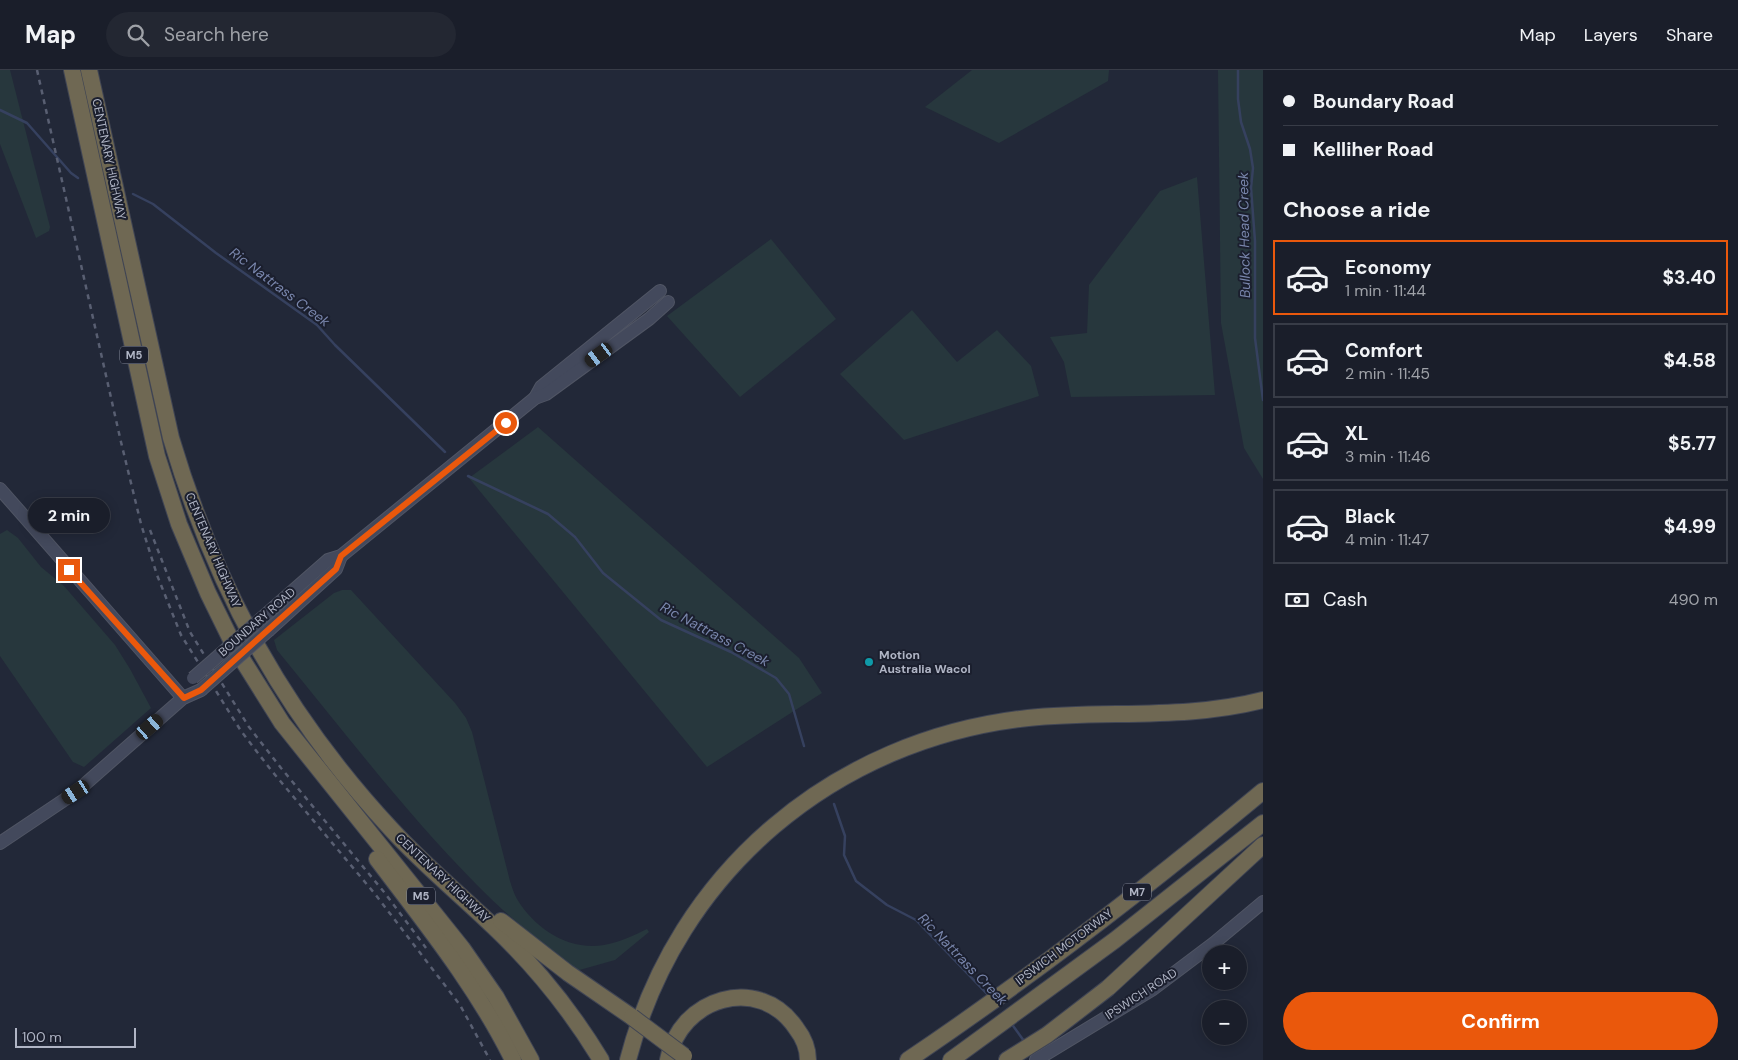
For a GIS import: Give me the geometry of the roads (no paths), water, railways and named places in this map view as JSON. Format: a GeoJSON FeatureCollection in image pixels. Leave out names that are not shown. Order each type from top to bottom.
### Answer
{"type":"FeatureCollection","features":[{"type":"Feature","properties":{"kind":"highway","name":"CENTENARY HIGHWAY"},"geometry":{"type":"LineString","coordinates":[[72,70],[147,411],[168,492],[193,560],[226,631],[265,696],[297,743],[462,948],[496,998],[530,1060]]}},
{"type":"Feature","properties":{"kind":"highway","name":"CENTENARY HIGHWAY"},"geometry":{"type":"LineString","coordinates":[[89,70],[171,438],[196,513],[219,572],[242,619],[292,703],[349,781],[393,831],[516,949],[577,1023],[601,1060]]}},
{"type":"Feature","properties":{"kind":"highway"},"geometry":{"type":"LineString","coordinates":[[628,1060],[654,987],[677,942],[709,895],[729,870],[772,828],[798,806],[846,775],[898,750],[950,732],[975,726],[1030,718],[1203,710],[1263,700]]}},
{"type":"Feature","properties":{"kind":"highway"},"geometry":{"type":"LineString","coordinates":[[297,743],[301,759],[448,954],[474,992],[513,1060]]}},
{"type":"Feature","properties":{"kind":"highway","name":"IPSWICH MOTORWAY"},"geometry":{"type":"LineString","coordinates":[[908,1060],[1008,989],[1124,902],[1263,792]]}},
{"type":"Feature","properties":{"kind":"highway","name":"IPSWICH MOTORWAY"},"geometry":{"type":"LineString","coordinates":[[950,1060],[995,1029],[1130,928],[1263,823]]}},
{"type":"Feature","properties":{"kind":"highway"},"geometry":{"type":"LineString","coordinates":[[1011,1058],[1049,1042],[1263,845]]}},
{"type":"Feature","properties":{"kind":"highway"},"geometry":{"type":"LineString","coordinates":[[476,910],[498,918],[568,974],[632,1017],[686,1058]]}},
{"type":"Feature","properties":{"kind":"highway"},"geometry":{"type":"LineString","coordinates":[[668,1060],[674,1040],[693,1014],[709,1004],[721,1000],[744,998],[764,1002],[774,1007],[793,1023],[805,1044],[808,1060]]}},
{"type":"Feature","properties":{"kind":"street","name":"BOUNDARY ROAD"},"geometry":{"type":"LineString","coordinates":[[535,398],[541,387],[660,291]]}},
{"type":"Feature","properties":{"kind":"street","name":"BOUNDARY ROAD"},"geometry":{"type":"LineString","coordinates":[[184,698],[193,678],[328,560],[341,556],[535,398],[546,394],[648,319],[668,302]]}},
{"type":"Feature","properties":{"kind":"street"},"geometry":{"type":"LineString","coordinates":[[0,489],[184,698]]}},
{"type":"Feature","properties":{"kind":"street","name":"BOUNDARY ROAD"},"geometry":{"type":"LineString","coordinates":[[0,843],[76,792],[184,698],[201,690],[336,569],[341,556]]}},
{"type":"Feature","properties":{"kind":"street","name":"IPSWICH ROAD"},"geometry":{"type":"LineString","coordinates":[[1036,1060],[1049,1042],[1153,989],[1214,943],[1263,902]]}},
{"type":"Feature","properties":{"kind":"waterway","name":"Bullock Head Creek"},"geometry":{"type":"LineString","coordinates":[[1238,70],[1238,99],[1241,122],[1250,149],[1253,168],[1251,188],[1255,241],[1255,338],[1263,400]]}},
{"type":"Feature","properties":{"kind":"waterway","name":"Ric Nattrass Creek"},"geometry":{"type":"LineString","coordinates":[[0,110],[27,123],[71,173],[78,178]]}},
{"type":"Feature","properties":{"kind":"waterway","name":"Ric Nattrass Creek"},"geometry":{"type":"LineString","coordinates":[[133,194],[153,204],[216,253],[317,325],[335,345],[445,452]]}},
{"type":"Feature","properties":{"kind":"waterway","name":"Ric Nattrass Creek"},"geometry":{"type":"LineString","coordinates":[[468,476],[548,514],[575,537],[603,573],[661,620],[731,652],[776,678],[789,694],[804,746]]}},
{"type":"Feature","properties":{"kind":"waterway","name":"Ric Nattrass Creek"},"geometry":{"type":"LineString","coordinates":[[834,804],[845,836],[844,855],[856,881],[887,905],[916,920],[989,996]]}},
{"type":"Feature","properties":{"kind":"waterway","name":"Ric Nattrass Creek"},"geometry":{"type":"LineString","coordinates":[[1011,1023],[1024,1041]]}},
{"type":"Feature","properties":{"kind":"railway"},"geometry":{"type":"LineString","coordinates":[[37,70],[141,524],[157,575],[181,635],[241,731],[271,770],[375,894],[460,1005],[490,1060]]}},
{"type":"Feature","properties":{"kind":"railway"},"geometry":{"type":"LineString","coordinates":[[150,530],[190,632],[249,727],[384,892],[426,948]]}},
{"type":"Feature","properties":{"kind":"place","name":"Motion Australia Wacol"},"geometry":{"type":"Point","coordinates":[869,662]}}]}
